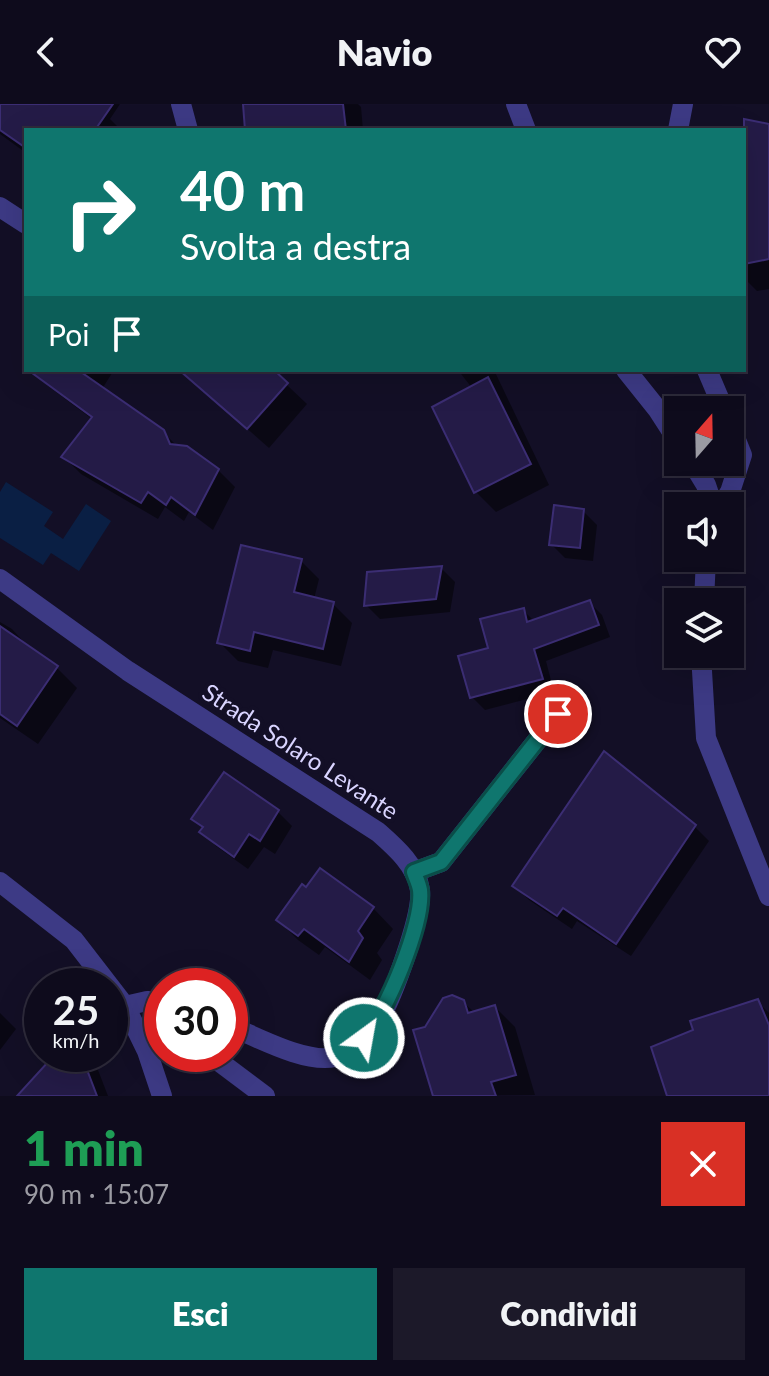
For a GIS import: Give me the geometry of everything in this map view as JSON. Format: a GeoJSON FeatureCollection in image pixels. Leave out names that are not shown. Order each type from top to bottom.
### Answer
{"type":"FeatureCollection","features":[{"type":"Feature","properties":{"kind":"street"},"geometry":{"type":"LineString","coordinates":[[181,104],[187,128]]}},
{"type":"Feature","properties":{"kind":"street"},"geometry":{"type":"LineString","coordinates":[[516,104],[525,128]]}},
{"type":"Feature","properties":{"kind":"street"},"geometry":{"type":"LineString","coordinates":[[678,128],[683,104]]}},
{"type":"Feature","properties":{"kind":"street"},"geometry":{"type":"LineString","coordinates":[[0,207],[24,223]]}},
{"type":"Feature","properties":{"kind":"street"},"geometry":{"type":"LineString","coordinates":[[627,372],[664,422]]}},
{"type":"Feature","properties":{"kind":"street"},"geometry":{"type":"LineString","coordinates":[[708,372],[718,396]]}},
{"type":"Feature","properties":{"kind":"street","name":"Strada Solaro Levante"},"geometry":{"type":"LineString","coordinates":[[0,579],[128,671],[378,832],[400,852],[414,872]]}},
{"type":"Feature","properties":{"kind":"street"},"geometry":{"type":"LineString","coordinates":[[702,668],[706,738],[769,896]]}},
{"type":"Feature","properties":{"kind":"street"},"geometry":{"type":"LineString","coordinates":[[248,1033],[308,1057],[332,1058],[349,1052],[378,1022],[401,967],[419,911],[420,889],[414,872],[441,862],[558,714]]}},
{"type":"Feature","properties":{"kind":"street"},"geometry":{"type":"LineString","coordinates":[[0,882],[74,940],[96,968]]}},
{"type":"Feature","properties":{"kind":"street"},"geometry":{"type":"LineString","coordinates":[[128,1012],[147,1051],[162,1096]]}},
{"type":"Feature","properties":{"kind":"street"},"geometry":{"type":"LineString","coordinates":[[233,1072],[265,1096]]}},
{"type":"Feature","properties":{"kind":"water"},"geometry":{"type":"Polygon","coordinates":[[[6,482],[53,512],[44,526],[63,539],[86,504],[111,521],[79,571],[51,553],[43,565],[0,538],[0,492],[6,482]]]}},
{"type":"Feature","properties":{"kind":"building"},"geometry":{"type":"Polygon","coordinates":[[[0,104],[113,104],[96,128],[24,128],[24,147],[0,130],[0,104]]]}},
{"type":"Feature","properties":{"kind":"building"},"geometry":{"type":"Polygon","coordinates":[[[243,104],[343,104],[346,128],[245,128],[243,104]]]}},
{"type":"Feature","properties":{"kind":"building"},"geometry":{"type":"Polygon","coordinates":[[[744,119],[769,124],[769,259],[746,264],[746,128],[744,119]]]}},
{"type":"Feature","properties":{"kind":"building"},"geometry":{"type":"Polygon","coordinates":[[[31,372],[81,372],[164,430],[170,444],[187,446],[219,469],[195,515],[171,497],[166,505],[148,492],[141,503],[61,457],[92,417],[31,372]]]}},
{"type":"Feature","properties":{"kind":"building"},"geometry":{"type":"Polygon","coordinates":[[[181,372],[276,372],[288,383],[247,429],[181,372]]]}},
{"type":"Feature","properties":{"kind":"building"},"geometry":{"type":"Polygon","coordinates":[[[488,377],[531,464],[474,493],[432,407],[488,377]]]}},
{"type":"Feature","properties":{"kind":"building"},"geometry":{"type":"Polygon","coordinates":[[[554,505],[584,509],[580,548],[549,545],[554,505]]]}},
{"type":"Feature","properties":{"kind":"building"},"geometry":{"type":"Polygon","coordinates":[[[241,545],[302,559],[294,592],[334,602],[323,649],[254,632],[250,651],[217,643],[241,545]]]}},
{"type":"Feature","properties":{"kind":"building"},"geometry":{"type":"Polygon","coordinates":[[[442,566],[436,599],[364,606],[367,572],[442,566]]]}},
{"type":"Feature","properties":{"kind":"building"},"geometry":{"type":"Polygon","coordinates":[[[590,600],[599,625],[534,649],[543,679],[470,698],[458,656],[488,648],[480,619],[524,608],[527,622],[590,600]]]}},
{"type":"Feature","properties":{"kind":"building"},"geometry":{"type":"Polygon","coordinates":[[[0,626],[58,666],[17,726],[0,714],[0,626]]]}},
{"type":"Feature","properties":{"kind":"building"},"geometry":{"type":"Polygon","coordinates":[[[604,751],[696,825],[616,944],[563,908],[557,916],[512,886],[604,751]]]}},
{"type":"Feature","properties":{"kind":"building"},"geometry":{"type":"Polygon","coordinates":[[[224,772],[279,810],[260,841],[249,834],[234,857],[199,832],[203,827],[191,819],[224,772]]]}},
{"type":"Feature","properties":{"kind":"building"},"geometry":{"type":"Polygon","coordinates":[[[320,868],[374,907],[358,931],[363,938],[349,962],[304,929],[298,936],[276,920],[302,884],[306,887],[320,868]]]}},
{"type":"Feature","properties":{"kind":"building"},"geometry":{"type":"Polygon","coordinates":[[[452,995],[464,1000],[468,1013],[495,1005],[516,1075],[491,1082],[496,1096],[433,1096],[413,1030],[425,1027],[443,998],[452,995]]]}},
{"type":"Feature","properties":{"kind":"building"},"geometry":{"type":"Polygon","coordinates":[[[758,999],[769,1025],[769,1096],[667,1096],[651,1047],[693,1030],[690,1021],[758,999]]]}},
{"type":"Feature","properties":{"kind":"building"},"geometry":{"type":"Polygon","coordinates":[[[39,1072],[88,1072],[97,1096],[17,1096],[39,1072]]]}},
{"type":"Feature","properties":{"kind":"route"},"geometry":{"type":"LineString","coordinates":[[364,1038],[378,1022],[401,967],[419,911],[420,889],[414,872],[441,862],[558,714]]}}]}
